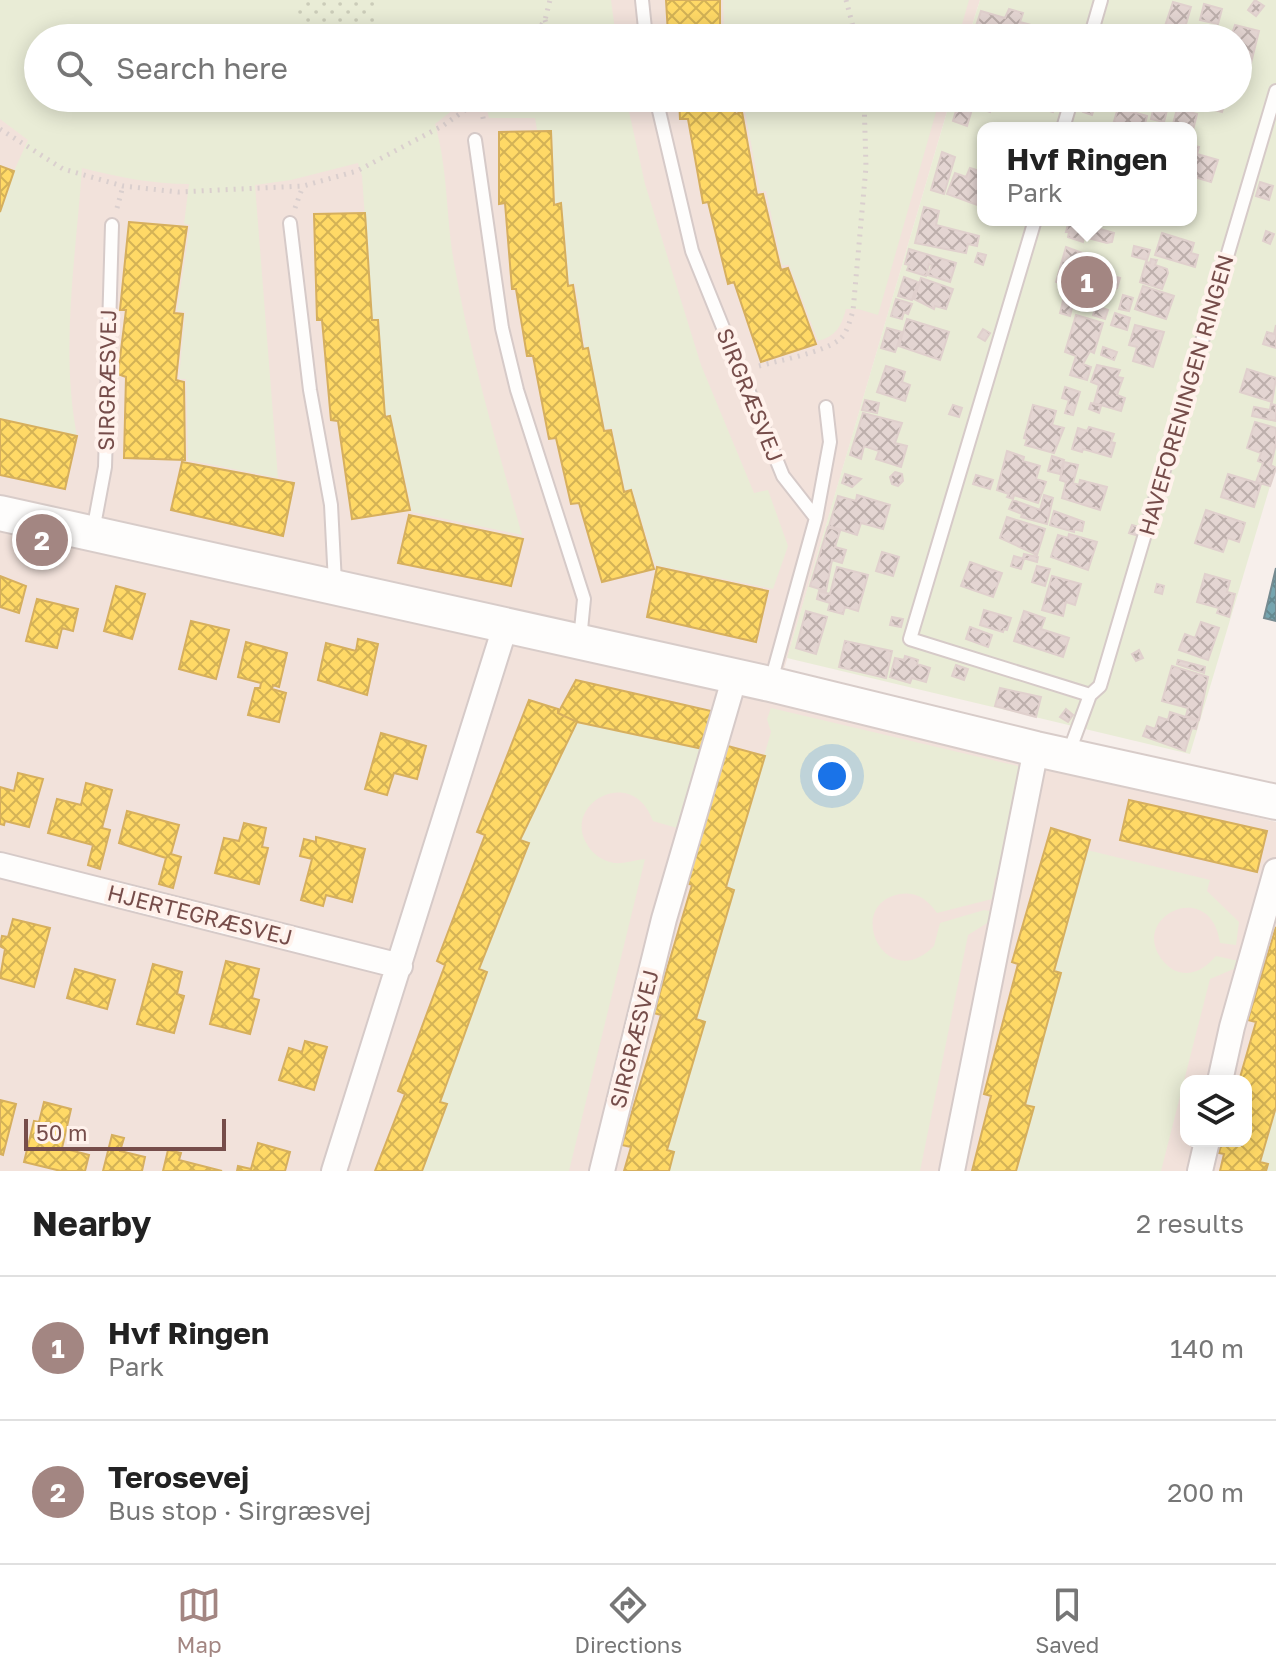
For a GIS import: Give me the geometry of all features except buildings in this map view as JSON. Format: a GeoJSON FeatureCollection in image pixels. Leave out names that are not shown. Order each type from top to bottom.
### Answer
{"type":"FeatureCollection","features":[{"type":"Feature","properties":{"kind":"street"},"geometry":{"type":"LineString","coordinates":[[0,513],[735,676],[1276,802]]}},
{"type":"Feature","properties":{"kind":"street"},"geometry":{"type":"LineString","coordinates":[[334,1171],[505,627]]}},
{"type":"Feature","properties":{"kind":"street","name":"SIRGRÆSVEJ"},"geometry":{"type":"LineString","coordinates":[[602,1171],[664,919],[735,676]]}},
{"type":"Feature","properties":{"kind":"street"},"geometry":{"type":"LineString","coordinates":[[952,1171],[1052,752]]}},
{"type":"Feature","properties":{"kind":"street","name":"HJERTEGRÆSVEJ"},"geometry":{"type":"LineString","coordinates":[[0,865],[400,966]]}},
{"type":"Feature","properties":{"kind":"street"},"geometry":{"type":"LineString","coordinates":[[1221,1075],[1276,871]]}},
{"type":"Feature","properties":{"kind":"street"},"geometry":{"type":"LineString","coordinates":[[1200,1171],[1206,1147]]}},
{"type":"Feature","properties":{"kind":"lane"},"geometry":{"type":"LineString","coordinates":[[642,0],[645,24]]}},
{"type":"Feature","properties":{"kind":"lane"},"geometry":{"type":"LineString","coordinates":[[1094,24],[1101,0]]}},
{"type":"Feature","properties":{"kind":"lane","name":"HAVEFORENINGEN RINGEN"},"geometry":{"type":"LineString","coordinates":[[1052,752],[1090,695],[1100,686],[1276,91]]}},
{"type":"Feature","properties":{"kind":"lane","name":"SIRGRÆSVEJ"},"geometry":{"type":"LineString","coordinates":[[659,112],[692,251],[783,476],[816,518]]}},
{"type":"Feature","properties":{"kind":"lane"},"geometry":{"type":"LineString","coordinates":[[475,140],[502,328],[517,390],[584,599],[580,643]]}},
{"type":"Feature","properties":{"kind":"lane"},"geometry":{"type":"LineString","coordinates":[[290,223],[310,390],[331,505],[335,587]]}},
{"type":"Feature","properties":{"kind":"lane","name":"SIRGRÆSVEJ"},"geometry":{"type":"LineString","coordinates":[[92,534],[105,467],[112,225]]}},
{"type":"Feature","properties":{"kind":"lane"},"geometry":{"type":"LineString","coordinates":[[1033,226],[910,639],[1090,695]]}},
{"type":"Feature","properties":{"kind":"lane"},"geometry":{"type":"LineString","coordinates":[[770,684],[816,518],[830,442],[826,407]]}},
{"type":"Feature","properties":{"kind":"path"},"geometry":{"type":"LineString","coordinates":[[542,24],[550,0]]}},
{"type":"Feature","properties":{"kind":"path"},"geometry":{"type":"LineString","coordinates":[[846,0],[852,24]]}},
{"type":"Feature","properties":{"kind":"path"},"geometry":{"type":"LineString","coordinates":[[545,20],[546,24]]}},
{"type":"Feature","properties":{"kind":"path"},"geometry":{"type":"LineString","coordinates":[[0,129],[63,169],[123,186],[178,192],[303,186],[357,171],[462,112]]}},
{"type":"Feature","properties":{"kind":"path"},"geometry":{"type":"LineString","coordinates":[[740,372],[823,347],[841,339],[848,327],[853,311],[866,167],[864,112]]}},
{"type":"Feature","properties":{"kind":"shaded area"},"geometry":{"type":"Polygon","coordinates":[[[0,0],[980,0],[972,24],[24,24],[24,112],[947,112],[775,700],[1276,822],[1276,1171],[0,1171],[0,0]]]}},
{"type":"Feature","properties":{"kind":"green space"},"geometry":{"type":"Polygon","coordinates":[[[0,0],[611,0],[614,24],[24,24],[24,112],[450,112],[435,124],[442,158],[451,246],[468,332],[522,535],[412,512],[391,415],[385,415],[379,319],[372,319],[362,176],[358,163],[291,180],[255,185],[278,478],[188,460],[186,379],[179,379],[185,312],[177,311],[190,225],[184,224],[189,184],[135,179],[82,168],[70,336],[72,403],[77,436],[0,419],[0,212],[28,140],[0,119],[0,0]]]}},
{"type":"Feature","properties":{"kind":"green space"},"geometry":{"type":"Polygon","coordinates":[[[296,0],[378,0],[377,24],[295,24],[296,0]]]}},
{"type":"Feature","properties":{"kind":"green space"},"geometry":{"type":"Polygon","coordinates":[[[723,0],[969,0],[962,24],[724,24],[723,0]]]}},
{"type":"Feature","properties":{"kind":"green space"},"geometry":{"type":"Polygon","coordinates":[[[980,0],[1276,0],[1276,466],[1190,754],[787,658],[947,112],[1252,112],[1252,24],[972,24],[980,0]]]}},
{"type":"Feature","properties":{"kind":"green space"},"geometry":{"type":"Polygon","coordinates":[[[488,112],[629,112],[645,184],[701,365],[754,493],[768,490],[788,546],[773,589],[655,565],[632,489],[625,490],[612,428],[605,429],[589,347],[585,348],[575,284],[569,285],[562,202],[555,203],[552,130],[537,130],[535,118],[489,118],[488,112]]]}},
{"type":"Feature","properties":{"kind":"green space"},"geometry":{"type":"Polygon","coordinates":[[[745,112],[936,112],[878,315],[846,309],[837,330],[818,341],[789,265],[782,265],[766,191],[760,191],[745,112]]]}},
{"type":"Feature","properties":{"kind":"green space"},"geometry":{"type":"Polygon","coordinates":[[[771,708],[1026,768],[1004,879],[995,878],[992,899],[937,913],[922,898],[900,894],[883,901],[874,913],[873,928],[877,942],[887,954],[900,960],[916,959],[934,946],[940,923],[984,910],[995,912],[995,918],[968,935],[920,1171],[669,1171],[674,1153],[667,1150],[696,1019],[734,890],[726,887],[771,732],[767,719],[771,708]]]}},
{"type":"Feature","properties":{"kind":"green space"},"geometry":{"type":"Polygon","coordinates":[[[577,722],[703,749],[677,828],[653,821],[643,804],[630,795],[616,793],[602,796],[583,817],[582,831],[588,846],[599,857],[618,863],[645,859],[569,1171],[422,1171],[447,1105],[440,1102],[487,973],[479,969],[520,840],[577,722]]]}},
{"type":"Feature","properties":{"kind":"green space"},"geometry":{"type":"Polygon","coordinates":[[[1087,850],[1210,880],[1207,891],[1239,922],[1236,945],[1220,943],[1214,923],[1203,912],[1190,908],[1176,910],[1164,917],[1156,928],[1154,942],[1160,957],[1176,971],[1195,972],[1216,956],[1239,961],[1236,968],[1210,979],[1186,1075],[1180,1075],[1180,1097],[1161,1171],[1016,1171],[1034,1107],[1025,1105],[1061,974],[1054,971],[1087,850]]]}},
{"type":"Feature","properties":{"kind":"green space"},"geometry":{"type":"Polygon","coordinates":[[[1276,1107],[1276,1171],[1266,1171],[1268,1164],[1260,1162],[1276,1107]]]}},
{"type":"Feature","properties":{"kind":"place","name":"Hvf Ringen"},"geometry":{"type":"Point","coordinates":[1087,282]}},
{"type":"Feature","properties":{"kind":"place","name":"Terosevej"},"geometry":{"type":"Point","coordinates":[42,540]}}]}
